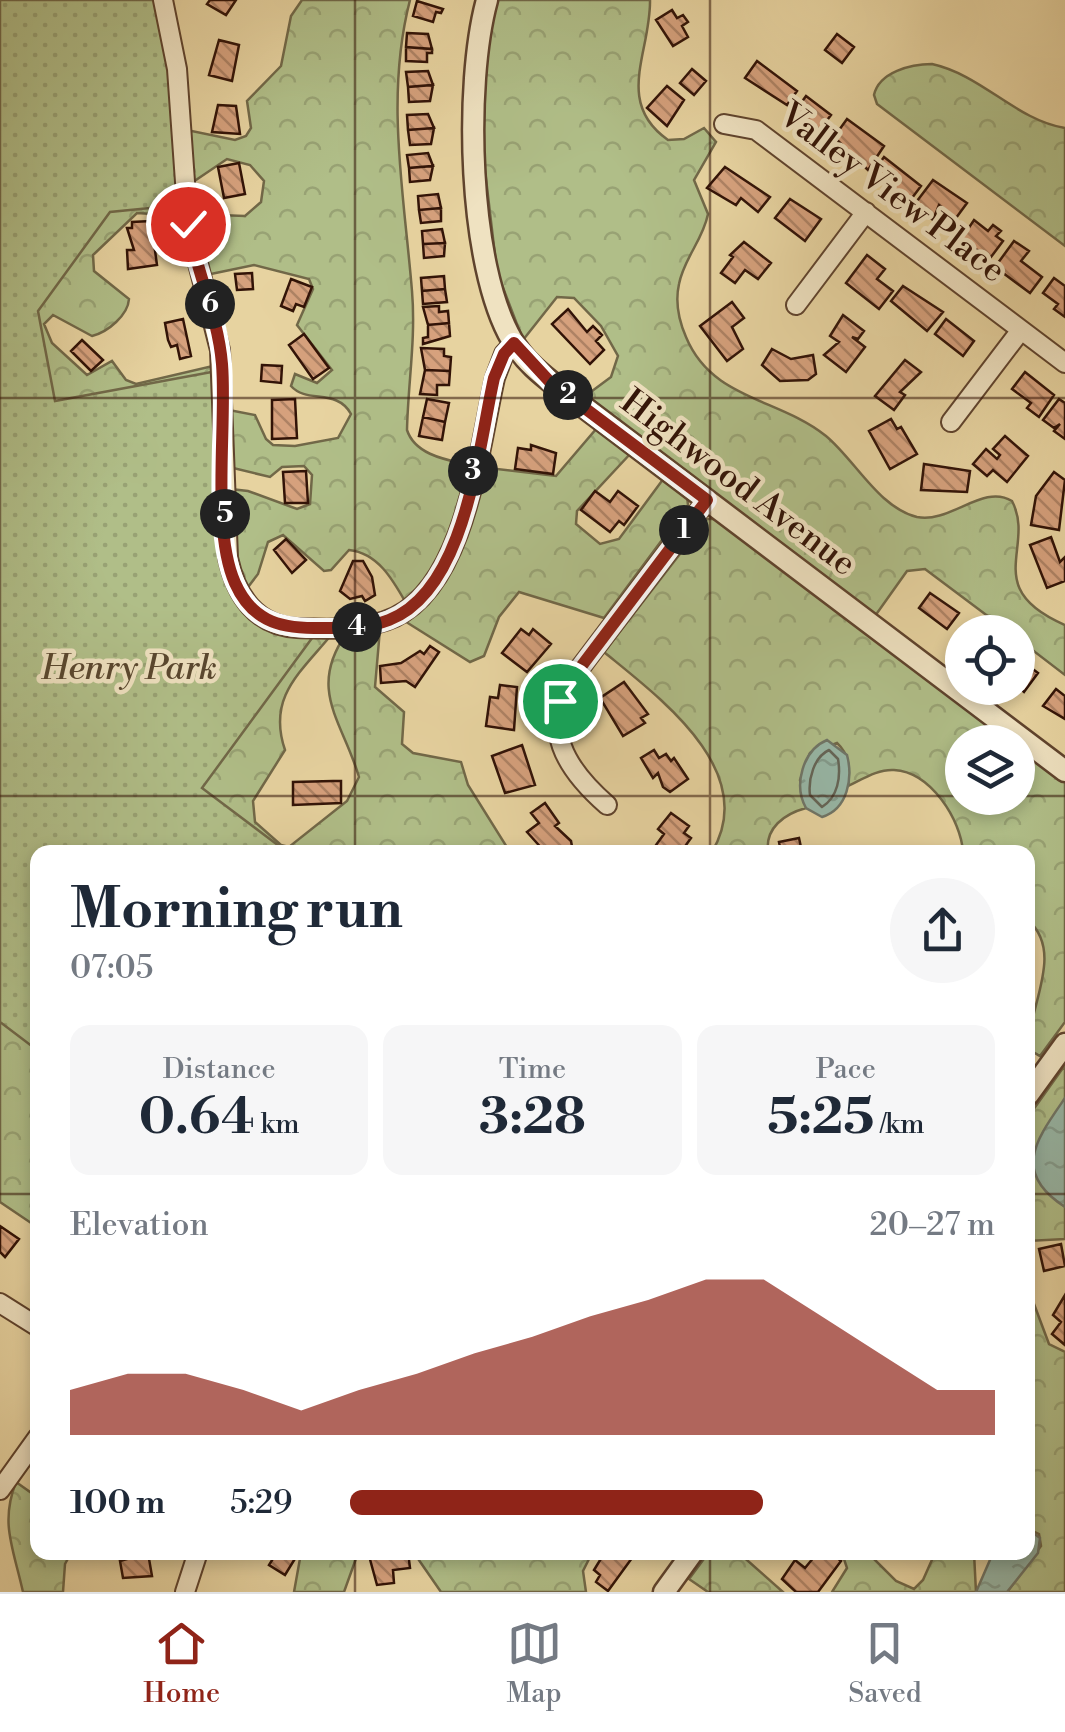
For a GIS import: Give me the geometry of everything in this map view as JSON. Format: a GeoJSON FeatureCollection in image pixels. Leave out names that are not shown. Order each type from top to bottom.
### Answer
{"type":"FeatureCollection","features":[{"type":"Feature","properties":{"kind":"street"},"geometry":{"type":"LineString","coordinates":[[163,0],[177,68],[188,224],[220,350],[228,558],[234,581],[250,608],[282,626],[353,627],[396,617],[430,589],[450,555],[494,378],[504,354],[514,343]]}},
{"type":"Feature","properties":{"kind":"street","name":"Highwood Avenue"},"geometry":{"type":"LineString","coordinates":[[487,0],[472,69],[472,130],[488,278],[514,343],[550,382],[1065,771]]}},
{"type":"Feature","properties":{"kind":"street","name":"Valley View Place"},"geometry":{"type":"LineString","coordinates":[[724,124],[756,130],[1065,363]]}},
{"type":"Feature","properties":{"kind":"street"},"geometry":{"type":"LineString","coordinates":[[796,305],[866,212]]}},
{"type":"Feature","properties":{"kind":"street"},"geometry":{"type":"LineString","coordinates":[[951,422],[1021,330]]}},
{"type":"Feature","properties":{"kind":"street"},"geometry":{"type":"LineString","coordinates":[[607,805],[578,779],[563,756],[557,728],[560,701],[571,680],[707,500]]}},
{"type":"Feature","properties":{"kind":"street"},"geometry":{"type":"LineString","coordinates":[[1035,1085],[1065,1044]]}},
{"type":"Feature","properties":{"kind":"street"},"geometry":{"type":"LineString","coordinates":[[0,1303],[30,1322]]}},
{"type":"Feature","properties":{"kind":"street"},"geometry":{"type":"LineString","coordinates":[[0,1490],[30,1448]]}},
{"type":"Feature","properties":{"kind":"street"},"geometry":{"type":"LineString","coordinates":[[185,1592],[195,1560]]}},
{"type":"Feature","properties":{"kind":"street"},"geometry":{"type":"LineString","coordinates":[[664,1592],[687,1560]]}},
{"type":"Feature","properties":{"kind":"green space","name":"Henry Park"},"geometry":{"type":"Polygon","coordinates":[[[0,0],[157,0],[182,216],[137,213],[93,255],[94,271],[129,299],[121,317],[110,327],[92,336],[53,315],[44,324],[52,343],[87,375],[112,361],[126,380],[136,384],[217,365],[239,603],[332,634],[290,687],[280,715],[285,750],[253,801],[255,822],[281,845],[30,845],[30,1222],[0,1202],[0,0]]]}},
{"type":"Feature","properties":{"kind":"green space","name":"Henry Park"},"geometry":{"type":"Polygon","coordinates":[[[0,0],[157,0],[168,42],[181,205],[110,212],[38,311],[55,401],[217,371],[239,603],[315,634],[202,788],[278,845],[30,845],[30,1045],[0,1022],[0,0]]]}},
{"type":"Feature","properties":{"kind":"green space"},"geometry":{"type":"Polygon","coordinates":[[[302,0],[410,0],[403,36],[398,109],[413,309],[407,430],[424,451],[469,465],[445,554],[406,603],[390,577],[368,556],[349,550],[331,570],[324,571],[283,535],[268,542],[258,574],[245,591],[237,573],[230,489],[248,491],[297,509],[310,504],[312,475],[304,466],[282,467],[270,477],[229,467],[229,410],[255,415],[273,445],[295,446],[338,438],[351,414],[338,401],[305,394],[291,386],[295,374],[317,383],[332,370],[297,325],[313,289],[309,279],[254,265],[206,275],[192,214],[245,216],[261,202],[264,181],[250,165],[227,159],[190,184],[187,130],[235,140],[246,136],[251,128],[247,101],[281,66],[291,16],[302,0]]]}},
{"type":"Feature","properties":{"kind":"green space"},"geometry":{"type":"Polygon","coordinates":[[[495,0],[650,0],[639,75],[643,109],[652,125],[668,140],[684,139],[704,128],[716,142],[694,180],[708,214],[681,275],[678,291],[681,324],[698,358],[729,386],[808,423],[826,436],[879,494],[903,512],[929,518],[990,497],[1012,501],[1018,518],[1017,582],[1039,611],[1065,625],[1065,675],[1035,652],[1035,615],[986,615],[925,569],[907,571],[875,616],[584,397],[611,377],[618,356],[601,326],[574,298],[557,297],[523,340],[497,272],[479,102],[495,0]]]}},
{"type":"Feature","properties":{"kind":"green space"},"geometry":{"type":"Polygon","coordinates":[[[932,64],[967,78],[1031,116],[1065,128],[1065,246],[877,104],[874,95],[882,80],[906,68],[932,64]]]}},
{"type":"Feature","properties":{"kind":"green space"},"geometry":{"type":"Polygon","coordinates":[[[597,428],[631,453],[577,511],[576,524],[600,544],[619,539],[664,478],[687,496],[688,505],[604,618],[519,592],[499,617],[484,656],[470,662],[403,620],[429,600],[480,467],[556,476],[597,428]]]}},
{"type":"Feature","properties":{"kind":"green space"},"geometry":{"type":"Polygon","coordinates":[[[707,519],[716,519],[945,690],[945,705],[965,705],[991,725],[945,725],[945,805],[920,779],[894,770],[848,786],[848,763],[837,743],[810,753],[800,780],[806,808],[778,823],[768,845],[715,845],[723,822],[723,793],[714,765],[697,739],[651,691],[604,652],[707,519]]]}},
{"type":"Feature","properties":{"kind":"green space","name":"Henry Park"},"geometry":{"type":"Polygon","coordinates":[[[380,629],[375,687],[404,712],[402,744],[413,753],[461,762],[468,785],[506,845],[292,845],[347,801],[359,777],[329,689],[329,672],[346,634],[380,629]]]}},
{"type":"Feature","properties":{"kind":"green space"},"geometry":{"type":"Polygon","coordinates":[[[1035,758],[1065,781],[1065,1022],[1040,1056],[1035,1053],[1035,1011],[1044,948],[1035,928],[1035,845],[962,845],[951,815],[1035,815],[1035,758]]]}},
{"type":"Feature","properties":{"kind":"green space"},"geometry":{"type":"Polygon","coordinates":[[[1065,1065],[1065,1239],[1035,1241],[1035,1107],[1065,1065]]]}},
{"type":"Feature","properties":{"kind":"green space"},"geometry":{"type":"Polygon","coordinates":[[[1035,1307],[1049,1344],[1065,1352],[1065,1592],[1007,1592],[1031,1560],[1035,1560],[1041,1546],[1035,1532],[1035,1307]]]}},
{"type":"Feature","properties":{"kind":"green space"},"geometry":{"type":"Polygon","coordinates":[[[16,1482],[30,1492],[30,1560],[67,1560],[63,1592],[23,1592],[12,1548],[11,1497],[16,1482]]]}},
{"type":"Feature","properties":{"kind":"green space"},"geometry":{"type":"Polygon","coordinates":[[[300,1560],[355,1560],[344,1592],[294,1592],[300,1560]]]}},
{"type":"Feature","properties":{"kind":"green space"},"geometry":{"type":"Polygon","coordinates":[[[419,1560],[588,1560],[583,1571],[586,1592],[441,1592],[419,1560]]]}},
{"type":"Feature","properties":{"kind":"green space"},"geometry":{"type":"Polygon","coordinates":[[[703,1560],[747,1560],[783,1592],[708,1592],[689,1579],[703,1560]]]}},
{"type":"Feature","properties":{"kind":"green space"},"geometry":{"type":"Polygon","coordinates":[[[844,1560],[875,1560],[896,1581],[914,1589],[932,1560],[974,1560],[976,1592],[832,1592],[847,1568],[844,1560]]]}},
{"type":"Feature","properties":{"kind":"water"},"geometry":{"type":"Polygon","coordinates":[[[827,740],[847,755],[849,773],[843,800],[822,817],[806,808],[800,789],[806,760],[827,740]]]}},
{"type":"Feature","properties":{"kind":"water"},"geometry":{"type":"Polygon","coordinates":[[[1065,1098],[1065,1207],[1048,1194],[1035,1171],[1035,1152],[1065,1098]]]}},
{"type":"Feature","properties":{"kind":"water"},"geometry":{"type":"Polygon","coordinates":[[[1035,1534],[1040,1538],[1035,1557],[1035,1534]]]}},
{"type":"Feature","properties":{"kind":"water"},"geometry":{"type":"Polygon","coordinates":[[[990,1560],[1032,1560],[1007,1592],[976,1592],[990,1560]]]}},
{"type":"Feature","properties":{"kind":"building"},"geometry":{"type":"Polygon","coordinates":[[[210,0],[236,0],[226,15],[207,4],[210,0]]]}},
{"type":"Feature","properties":{"kind":"building"},"geometry":{"type":"Polygon","coordinates":[[[417,1],[443,9],[436,12],[433,22],[413,16],[417,1]]]}},
{"type":"Feature","properties":{"kind":"building"},"geometry":{"type":"Polygon","coordinates":[[[672,10],[677,18],[683,15],[688,22],[682,26],[688,37],[673,46],[656,20],[672,10]]]}},
{"type":"Feature","properties":{"kind":"building"},"geometry":{"type":"Polygon","coordinates":[[[407,33],[428,34],[432,49],[406,47],[407,33]]]}},
{"type":"Feature","properties":{"kind":"building"},"geometry":{"type":"Polygon","coordinates":[[[837,34],[854,47],[842,63],[825,50],[837,34]]]}},
{"type":"Feature","properties":{"kind":"building"},"geometry":{"type":"Polygon","coordinates":[[[219,40],[239,45],[232,81],[209,75],[219,40]]]}},
{"type":"Feature","properties":{"kind":"building"},"geometry":{"type":"Polygon","coordinates":[[[406,47],[432,49],[432,53],[427,53],[427,62],[406,61],[406,47]]]}},
{"type":"Feature","properties":{"kind":"building"},"geometry":{"type":"Polygon","coordinates":[[[757,61],[797,91],[787,105],[745,78],[757,61]]]}},
{"type":"Feature","properties":{"kind":"building"},"geometry":{"type":"Polygon","coordinates":[[[692,69],[706,81],[694,95],[680,83],[692,69]]]}},
{"type":"Feature","properties":{"kind":"building"},"geometry":{"type":"Polygon","coordinates":[[[428,71],[433,85],[408,87],[406,72],[428,71]]]}},
{"type":"Feature","properties":{"kind":"building"},"geometry":{"type":"Polygon","coordinates":[[[433,85],[430,101],[409,102],[408,87],[433,85]]]}},
{"type":"Feature","properties":{"kind":"building"},"geometry":{"type":"Polygon","coordinates":[[[667,86],[684,100],[667,126],[647,108],[667,86]]]}},
{"type":"Feature","properties":{"kind":"building"},"geometry":{"type":"Polygon","coordinates":[[[806,96],[831,115],[818,132],[793,114],[806,96]]]}},
{"type":"Feature","properties":{"kind":"building"},"geometry":{"type":"Polygon","coordinates":[[[218,105],[236,106],[240,134],[212,132],[218,105]]]}},
{"type":"Feature","properties":{"kind":"building"},"geometry":{"type":"Polygon","coordinates":[[[428,114],[434,128],[408,130],[407,115],[428,114]]]}},
{"type":"Feature","properties":{"kind":"building"},"geometry":{"type":"Polygon","coordinates":[[[847,119],[884,146],[868,170],[834,137],[847,119]]]}},
{"type":"Feature","properties":{"kind":"building"},"geometry":{"type":"Polygon","coordinates":[[[434,128],[431,144],[410,145],[408,130],[434,128]]]}},
{"type":"Feature","properties":{"kind":"building"},"geometry":{"type":"Polygon","coordinates":[[[428,153],[433,166],[409,168],[407,155],[428,153]]]}},
{"type":"Feature","properties":{"kind":"building"},"geometry":{"type":"Polygon","coordinates":[[[884,157],[921,186],[909,202],[871,175],[884,157]]]}},
{"type":"Feature","properties":{"kind":"building"},"geometry":{"type":"Polygon","coordinates":[[[239,163],[245,194],[224,198],[218,167],[239,163]]]}},
{"type":"Feature","properties":{"kind":"building"},"geometry":{"type":"Polygon","coordinates":[[[433,166],[430,180],[410,182],[409,168],[433,166]]]}},
{"type":"Feature","properties":{"kind":"building"},"geometry":{"type":"Polygon","coordinates":[[[725,167],[770,197],[758,212],[741,198],[736,205],[707,188],[725,167]]]}},
{"type":"Feature","properties":{"kind":"building"},"geometry":{"type":"Polygon","coordinates":[[[933,180],[967,203],[956,218],[939,205],[933,220],[914,205],[933,180]]]}},
{"type":"Feature","properties":{"kind":"building"},"geometry":{"type":"Polygon","coordinates":[[[438,194],[441,208],[419,210],[418,196],[438,194]]]}},
{"type":"Feature","properties":{"kind":"building"},"geometry":{"type":"Polygon","coordinates":[[[790,199],[821,219],[805,241],[775,218],[790,199]]]}},
{"type":"Feature","properties":{"kind":"building"},"geometry":{"type":"Polygon","coordinates":[[[441,208],[441,221],[421,223],[419,210],[441,208]]]}},
{"type":"Feature","properties":{"kind":"building"},"geometry":{"type":"Polygon","coordinates":[[[974,220],[988,231],[993,225],[1001,231],[996,236],[1003,241],[991,257],[960,241],[974,220]]]}},
{"type":"Feature","properties":{"kind":"building"},"geometry":{"type":"Polygon","coordinates":[[[151,221],[157,265],[128,269],[127,250],[134,250],[127,228],[132,228],[132,222],[151,221]]]}},
{"type":"Feature","properties":{"kind":"building"},"geometry":{"type":"Polygon","coordinates":[[[442,229],[445,243],[423,244],[422,231],[442,229]]]}},
{"type":"Feature","properties":{"kind":"building"},"geometry":{"type":"Polygon","coordinates":[[[1014,241],[1029,251],[1021,261],[1042,277],[1030,293],[995,267],[1014,241]]]}},
{"type":"Feature","properties":{"kind":"building"},"geometry":{"type":"Polygon","coordinates":[[[744,242],[771,263],[758,279],[745,270],[735,283],[721,273],[733,257],[730,255],[744,242]]]}},
{"type":"Feature","properties":{"kind":"building"},"geometry":{"type":"Polygon","coordinates":[[[445,243],[444,256],[424,258],[423,244],[445,243]]]}},
{"type":"Feature","properties":{"kind":"building"},"geometry":{"type":"Polygon","coordinates":[[[867,255],[885,269],[877,279],[893,291],[879,309],[846,283],[867,255]]]}},
{"type":"Feature","properties":{"kind":"building"},"geometry":{"type":"Polygon","coordinates":[[[252,273],[253,289],[237,290],[235,274],[252,273]]]}},
{"type":"Feature","properties":{"kind":"building"},"geometry":{"type":"Polygon","coordinates":[[[444,276],[445,289],[422,291],[421,278],[444,276]]]}},
{"type":"Feature","properties":{"kind":"building"},"geometry":{"type":"Polygon","coordinates":[[[1054,278],[1065,286],[1065,317],[1054,309],[1058,304],[1043,293],[1054,278]]]}},
{"type":"Feature","properties":{"kind":"building"},"geometry":{"type":"Polygon","coordinates":[[[291,279],[312,287],[304,307],[296,304],[293,311],[281,306],[291,279]]]}},
{"type":"Feature","properties":{"kind":"building"},"geometry":{"type":"Polygon","coordinates":[[[903,286],[943,312],[927,331],[891,301],[903,286]]]}},
{"type":"Feature","properties":{"kind":"building"},"geometry":{"type":"Polygon","coordinates":[[[445,289],[447,302],[423,304],[422,291],[445,289]]]}},
{"type":"Feature","properties":{"kind":"building"},"geometry":{"type":"Polygon","coordinates":[[[732,302],[744,318],[732,327],[743,349],[727,361],[700,326],[732,302]]]}},
{"type":"Feature","properties":{"kind":"building"},"geometry":{"type":"Polygon","coordinates":[[[439,306],[439,312],[448,311],[449,323],[428,325],[423,307],[439,306]]]}},
{"type":"Feature","properties":{"kind":"building"},"geometry":{"type":"Polygon","coordinates":[[[568,309],[587,332],[593,326],[602,335],[596,341],[604,350],[590,364],[552,324],[568,309]]]}},
{"type":"Feature","properties":{"kind":"building"},"geometry":{"type":"Polygon","coordinates":[[[843,315],[864,331],[858,339],[852,337],[865,347],[846,372],[824,355],[839,342],[830,336],[843,315]]]}},
{"type":"Feature","properties":{"kind":"building"},"geometry":{"type":"Polygon","coordinates":[[[183,319],[191,356],[180,359],[177,345],[171,347],[168,340],[165,323],[183,319]]]}},
{"type":"Feature","properties":{"kind":"building"},"geometry":{"type":"Polygon","coordinates":[[[946,319],[974,341],[963,356],[935,334],[946,319]]]}},
{"type":"Feature","properties":{"kind":"building"},"geometry":{"type":"Polygon","coordinates":[[[449,323],[450,336],[423,344],[423,338],[428,337],[428,325],[449,323]]]}},
{"type":"Feature","properties":{"kind":"building"},"geometry":{"type":"Polygon","coordinates":[[[304,334],[329,368],[313,379],[289,345],[304,334]]]}},
{"type":"Feature","properties":{"kind":"building"},"geometry":{"type":"Polygon","coordinates":[[[82,340],[103,360],[91,371],[71,351],[82,340]]]}},
{"type":"Feature","properties":{"kind":"building"},"geometry":{"type":"Polygon","coordinates":[[[421,348],[444,349],[444,356],[451,357],[450,371],[425,370],[421,348]]]}},
{"type":"Feature","properties":{"kind":"building"},"geometry":{"type":"Polygon","coordinates":[[[772,349],[791,359],[813,355],[816,374],[808,380],[780,381],[762,365],[772,349]]]}},
{"type":"Feature","properties":{"kind":"building"},"geometry":{"type":"Polygon","coordinates":[[[905,360],[921,372],[900,392],[905,395],[894,410],[875,396],[905,360]]]}},
{"type":"Feature","properties":{"kind":"building"},"geometry":{"type":"Polygon","coordinates":[[[262,365],[282,366],[281,383],[261,381],[262,365]]]}},
{"type":"Feature","properties":{"kind":"building"},"geometry":{"type":"Polygon","coordinates":[[[425,370],[450,371],[449,385],[437,385],[437,395],[420,394],[425,370]]]}},
{"type":"Feature","properties":{"kind":"building"},"geometry":{"type":"Polygon","coordinates":[[[1025,372],[1054,395],[1039,417],[1027,408],[1031,403],[1012,389],[1025,372]]]}},
{"type":"Feature","properties":{"kind":"building"},"geometry":{"type":"Polygon","coordinates":[[[295,399],[297,438],[272,439],[272,400],[295,399]]]}},
{"type":"Feature","properties":{"kind":"building"},"geometry":{"type":"Polygon","coordinates":[[[427,399],[449,403],[445,422],[423,417],[427,399]]]}},
{"type":"Feature","properties":{"kind":"building"},"geometry":{"type":"Polygon","coordinates":[[[1059,399],[1065,403],[1065,439],[1054,431],[1060,424],[1054,428],[1043,420],[1059,399]]]}},
{"type":"Feature","properties":{"kind":"building"},"geometry":{"type":"Polygon","coordinates":[[[423,417],[445,422],[442,440],[419,436],[423,417]]]}},
{"type":"Feature","properties":{"kind":"building"},"geometry":{"type":"Polygon","coordinates":[[[891,419],[897,429],[901,427],[917,454],[890,469],[869,431],[891,419]]]}},
{"type":"Feature","properties":{"kind":"building"},"geometry":{"type":"Polygon","coordinates":[[[1005,436],[1028,456],[1007,482],[993,470],[987,476],[973,464],[986,449],[997,459],[1000,455],[993,449],[1005,436]]]}},
{"type":"Feature","properties":{"kind":"building"},"geometry":{"type":"Polygon","coordinates":[[[531,445],[556,453],[553,474],[515,469],[518,448],[531,450],[531,445]]]}},
{"type":"Feature","properties":{"kind":"building"},"geometry":{"type":"Polygon","coordinates":[[[924,464],[970,471],[967,492],[921,490],[924,464]]]}},
{"type":"Feature","properties":{"kind":"building"},"geometry":{"type":"Polygon","coordinates":[[[306,471],[308,503],[285,503],[283,472],[306,471]]]}},
{"type":"Feature","properties":{"kind":"building"},"geometry":{"type":"Polygon","coordinates":[[[1054,472],[1065,480],[1059,530],[1031,525],[1036,496],[1054,472]]]}},
{"type":"Feature","properties":{"kind":"building"},"geometry":{"type":"Polygon","coordinates":[[[595,491],[610,502],[618,491],[638,506],[624,525],[619,521],[610,532],[581,510],[595,491]]]}},
{"type":"Feature","properties":{"kind":"building"},"geometry":{"type":"Polygon","coordinates":[[[1051,537],[1060,562],[1065,557],[1065,581],[1047,588],[1030,545],[1051,537]]]}},
{"type":"Feature","properties":{"kind":"building"},"geometry":{"type":"Polygon","coordinates":[[[286,539],[306,560],[292,573],[274,550],[286,539]]]}},
{"type":"Feature","properties":{"kind":"building"},"geometry":{"type":"Polygon","coordinates":[[[353,561],[363,561],[372,577],[375,595],[365,601],[362,596],[350,599],[340,591],[353,561]]]}},
{"type":"Feature","properties":{"kind":"building"},"geometry":{"type":"Polygon","coordinates":[[[930,593],[959,613],[945,615],[945,628],[919,608],[930,593]]]}},
{"type":"Feature","properties":{"kind":"building"},"geometry":{"type":"Polygon","coordinates":[[[521,629],[529,635],[533,629],[551,644],[527,672],[502,653],[521,629]]]}},
{"type":"Feature","properties":{"kind":"building"},"geometry":{"type":"Polygon","coordinates":[[[430,646],[439,652],[415,687],[406,681],[381,683],[380,666],[401,663],[420,651],[424,654],[430,646]]]}},
{"type":"Feature","properties":{"kind":"building"},"geometry":{"type":"Polygon","coordinates":[[[624,682],[648,714],[641,718],[645,723],[623,736],[600,698],[624,682]]]}},
{"type":"Feature","properties":{"kind":"building"},"geometry":{"type":"Polygon","coordinates":[[[500,685],[517,687],[514,730],[486,726],[490,697],[498,698],[500,685]]]}},
{"type":"Feature","properties":{"kind":"building"},"geometry":{"type":"Polygon","coordinates":[[[1056,689],[1065,696],[1065,719],[1043,706],[1056,689]]]}},
{"type":"Feature","properties":{"kind":"building"},"geometry":{"type":"Polygon","coordinates":[[[522,745],[535,785],[505,793],[492,756],[522,745]]]}},
{"type":"Feature","properties":{"kind":"building"},"geometry":{"type":"Polygon","coordinates":[[[654,750],[659,758],[666,754],[671,761],[674,758],[688,779],[670,792],[663,787],[658,773],[653,778],[641,758],[654,750]]]}},
{"type":"Feature","properties":{"kind":"building"},"geometry":{"type":"Polygon","coordinates":[[[341,781],[341,803],[293,805],[293,782],[341,781]]]}},
{"type":"Feature","properties":{"kind":"building"},"geometry":{"type":"Polygon","coordinates":[[[545,803],[559,823],[555,826],[572,845],[539,845],[527,832],[539,823],[531,813],[545,803]]]}},
{"type":"Feature","properties":{"kind":"building"},"geometry":{"type":"Polygon","coordinates":[[[671,813],[689,826],[684,833],[691,838],[686,845],[656,845],[664,834],[658,829],[671,813]]]}},
{"type":"Feature","properties":{"kind":"building"},"geometry":{"type":"Polygon","coordinates":[[[799,838],[800,845],[780,845],[779,842],[799,838]]]}},
{"type":"Feature","properties":{"kind":"building"},"geometry":{"type":"Polygon","coordinates":[[[0,1226],[19,1239],[5,1257],[0,1252],[0,1226]]]}},
{"type":"Feature","properties":{"kind":"building"},"geometry":{"type":"Polygon","coordinates":[[[1061,1244],[1065,1266],[1044,1271],[1039,1249],[1061,1244]]]}},
{"type":"Feature","properties":{"kind":"building"},"geometry":{"type":"Polygon","coordinates":[[[1065,1295],[1065,1345],[1052,1334],[1061,1322],[1053,1315],[1065,1295]]]}},
{"type":"Feature","properties":{"kind":"building"},"geometry":{"type":"Polygon","coordinates":[[[149,1560],[152,1576],[123,1578],[120,1561],[149,1560]]]}},
{"type":"Feature","properties":{"kind":"building"},"geometry":{"type":"Polygon","coordinates":[[[272,1560],[294,1560],[285,1575],[269,1565],[272,1560]]]}},
{"type":"Feature","properties":{"kind":"building"},"geometry":{"type":"Polygon","coordinates":[[[370,1560],[409,1560],[410,1568],[393,1570],[394,1583],[377,1585],[370,1560]]]}},
{"type":"Feature","properties":{"kind":"building"},"geometry":{"type":"Polygon","coordinates":[[[600,1560],[631,1560],[608,1591],[596,1582],[600,1575],[594,1570],[600,1560]]]}},
{"type":"Feature","properties":{"kind":"building"},"geometry":{"type":"Polygon","coordinates":[[[795,1560],[805,1568],[812,1560],[841,1561],[818,1592],[796,1592],[782,1579],[795,1560]]]}},
{"type":"Feature","properties":{"kind":"route"},"geometry":{"type":"LineString","coordinates":[[188,224],[220,350],[228,558],[245,602],[270,622],[306,628],[370,625],[400,614],[430,589],[450,555],[494,378],[504,354],[514,343],[550,382],[707,500],[571,680],[560,701]]}}]}
